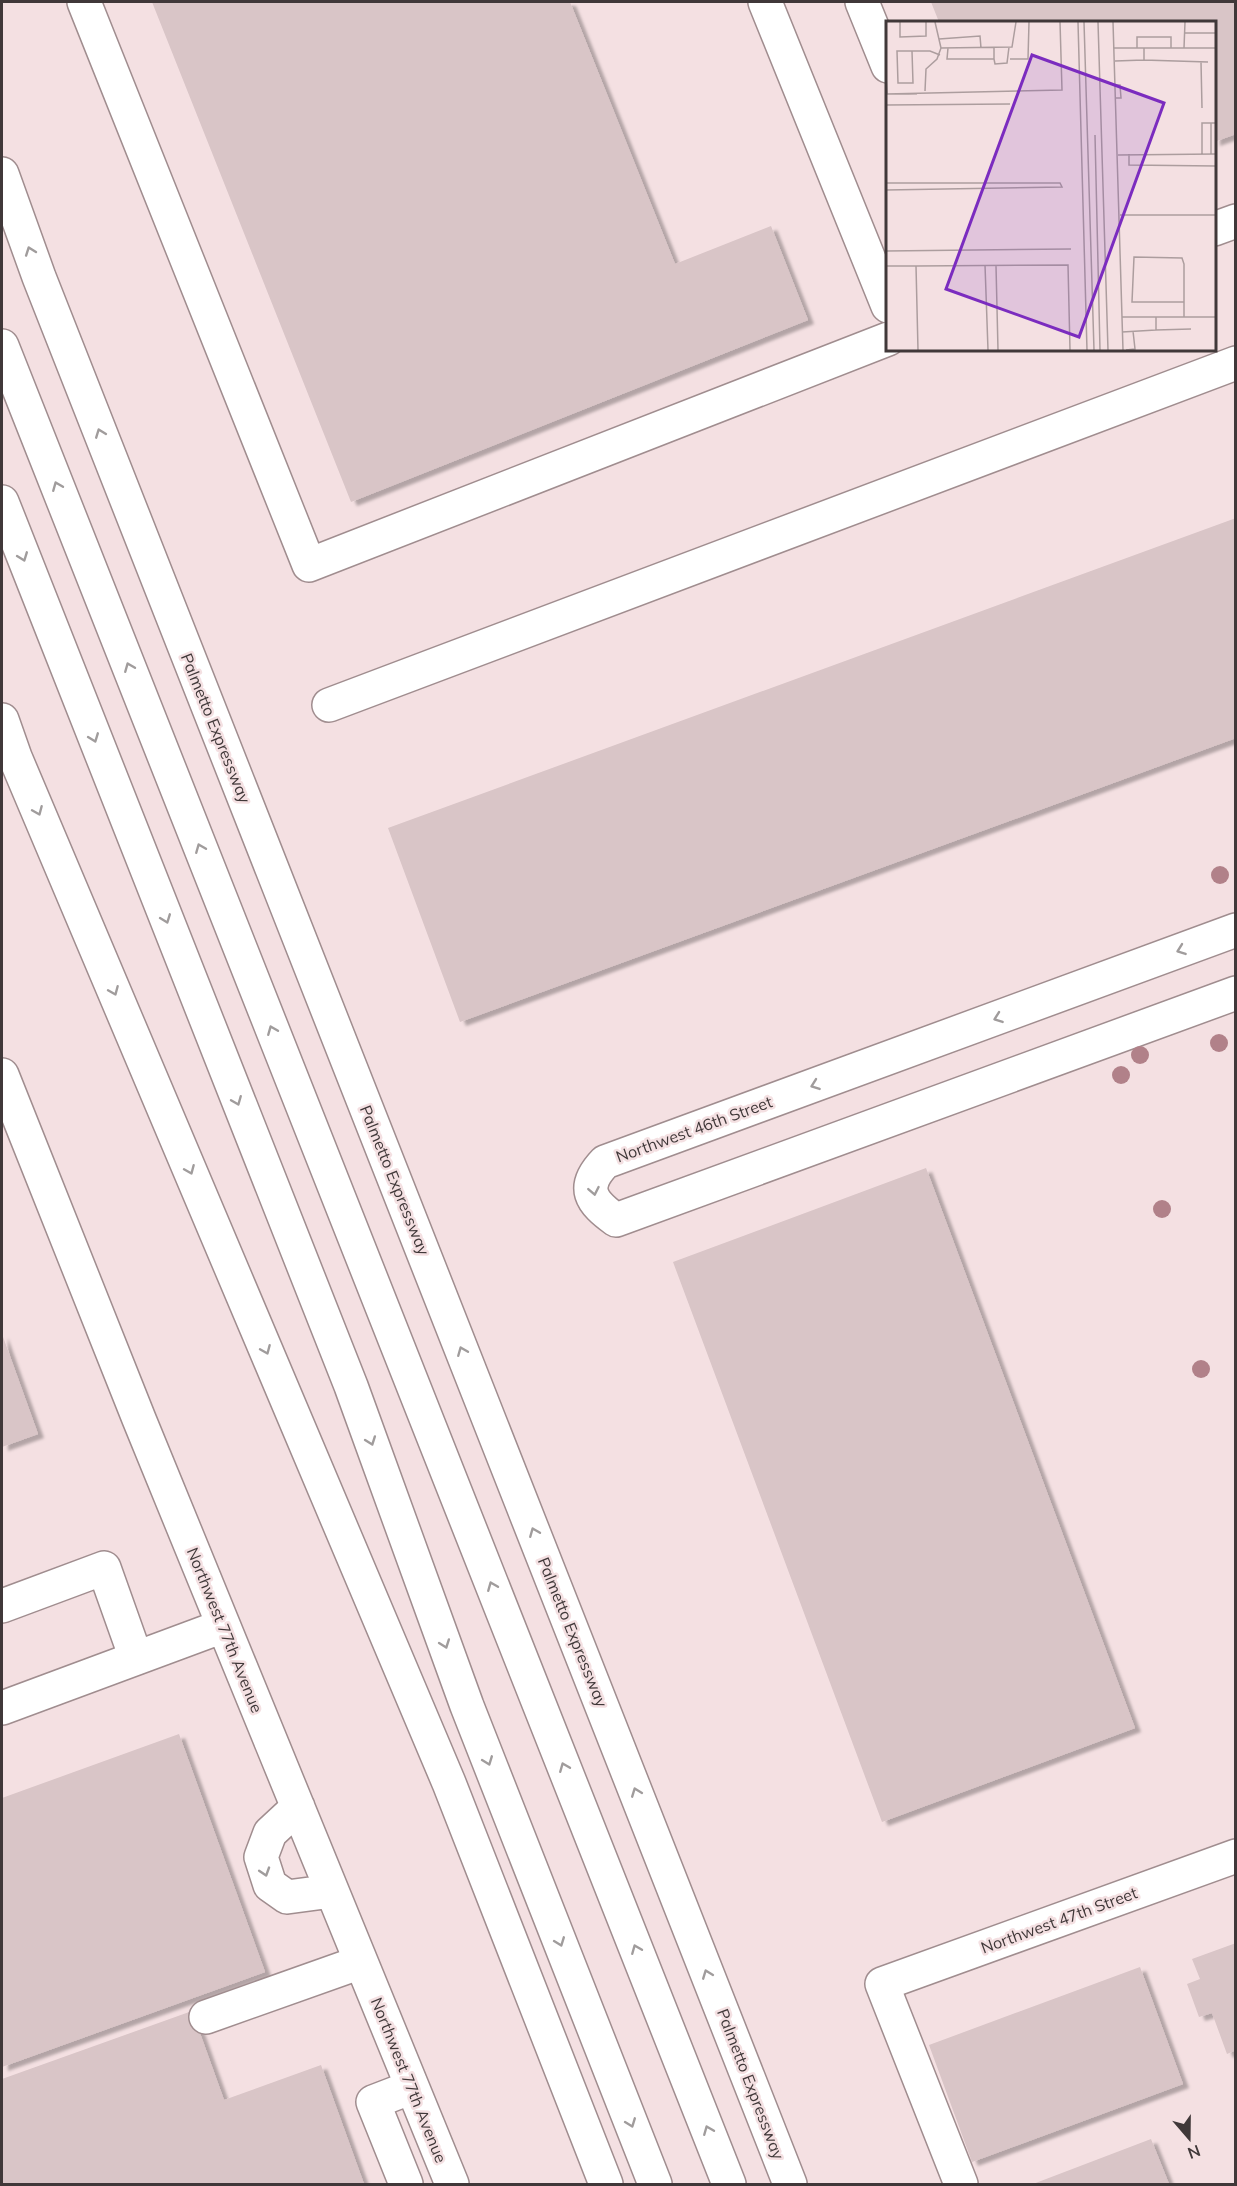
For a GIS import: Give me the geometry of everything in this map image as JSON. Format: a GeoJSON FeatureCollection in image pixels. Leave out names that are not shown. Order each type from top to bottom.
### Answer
{"type":"FeatureCollection","features":[{"type":"Feature","properties":{"kind":"main road"},"geometry":{"type":"LineString","coordinates":[[84,2],[309,565],[886,340]]}},
{"type":"Feature","properties":{"kind":"main road"},"geometry":{"type":"LineString","coordinates":[[765,2],[886,301]]}},
{"type":"Feature","properties":{"kind":"main road"},"geometry":{"type":"LineString","coordinates":[[862,2],[886,61]]}},
{"type":"Feature","properties":{"kind":"main road","name":"Palmetto Expressway"},"geometry":{"type":"LineString","coordinates":[[2,174],[39,277],[790,2184]]}},
{"type":"Feature","properties":{"kind":"main road"},"geometry":{"type":"LineString","coordinates":[[1216,229],[1236,221]]}},
{"type":"Feature","properties":{"kind":"main road"},"geometry":{"type":"LineString","coordinates":[[2,346],[729,2184]]}},
{"type":"Feature","properties":{"kind":"main road"},"geometry":{"type":"LineString","coordinates":[[329,705],[1236,363]]}},
{"type":"Feature","properties":{"kind":"main road"},"geometry":{"type":"LineString","coordinates":[[2,502],[351,1386],[467,1706],[655,2184]]}},
{"type":"Feature","properties":{"kind":"main road"},"geometry":{"type":"LineString","coordinates":[[2,720],[20,768],[450,1784],[606,2184]]}},
{"type":"Feature","properties":{"kind":"main road","name":"Northwest 46th Street"},"geometry":{"type":"LineString","coordinates":[[1236,930],[605,1162],[593,1175],[591,1190],[598,1207],[616,1220],[1236,993]]}},
{"type":"Feature","properties":{"kind":"main road","name":"Northwest 77th Avenue"},"geometry":{"type":"LineString","coordinates":[[2,1075],[13,1138],[223,1626],[452,2184]]}},
{"type":"Feature","properties":{"kind":"main road"},"geometry":{"type":"LineString","coordinates":[[2,1606],[104,1568],[136,1658]]}},
{"type":"Feature","properties":{"kind":"main road"},"geometry":{"type":"LineString","coordinates":[[2,1708],[223,1626]]}},
{"type":"Feature","properties":{"kind":"main road"},"geometry":{"type":"LineString","coordinates":[[298,1807],[270,1833],[261,1857],[270,1885],[287,1897],[332,1891]]}},
{"type":"Feature","properties":{"kind":"main road","name":"Northwest 47th Street"},"geometry":{"type":"LineString","coordinates":[[961,2184],[882,1984],[1236,1856]]}},
{"type":"Feature","properties":{"kind":"main road"},"geometry":{"type":"LineString","coordinates":[[206,2017],[361,1962]]}},
{"type":"Feature","properties":{"kind":"main road"},"geometry":{"type":"LineString","coordinates":[[406,2184],[373,2102],[412,2087]]}},
{"type":"Feature","properties":{"kind":"building"},"geometry":{"type":"Polygon","coordinates":[[[152,2],[570,2],[675,264],[771,226],[808,320],[351,502],[152,2]]]}},
{"type":"Feature","properties":{"kind":"building"},"geometry":{"type":"Polygon","coordinates":[[[931,2],[1236,2],[1236,134],[1216,141],[1216,21],[939,21],[931,2]]]}},
{"type":"Feature","properties":{"kind":"building"},"geometry":{"type":"Polygon","coordinates":[[[1236,518],[1236,738],[460,1022],[388,828],[1236,518]]]}},
{"type":"Feature","properties":{"kind":"building"},"geometry":{"type":"Polygon","coordinates":[[[926,1168],[1135,1728],[882,1822],[673,1262],[926,1168]]]}},
{"type":"Feature","properties":{"kind":"building"},"geometry":{"type":"Polygon","coordinates":[[[2,1334],[38,1434],[2,1447],[2,1334]]]}},
{"type":"Feature","properties":{"kind":"building"},"geometry":{"type":"Polygon","coordinates":[[[179,1734],[265,1972],[2,2067],[2,1798],[179,1734]]]}},
{"type":"Feature","properties":{"kind":"building"},"geometry":{"type":"Polygon","coordinates":[[[1236,1943],[1236,2050],[1227,2054],[1212,2013],[1199,2017],[1187,1984],[1200,1979],[1192,1959],[1236,1943]]]}},
{"type":"Feature","properties":{"kind":"building"},"geometry":{"type":"Polygon","coordinates":[[[1140,1967],[1183,2084],[972,2162],[929,2045],[1140,1967]]]}},
{"type":"Feature","properties":{"kind":"building"},"geometry":{"type":"Polygon","coordinates":[[[192,2011],[224,2100],[321,2065],[364,2184],[2,2184],[2,2079],[192,2011]]]}},
{"type":"Feature","properties":{"kind":"building"},"geometry":{"type":"Polygon","coordinates":[[[1151,2139],[1169,2184],[1033,2184],[1151,2139]]]}}]}
